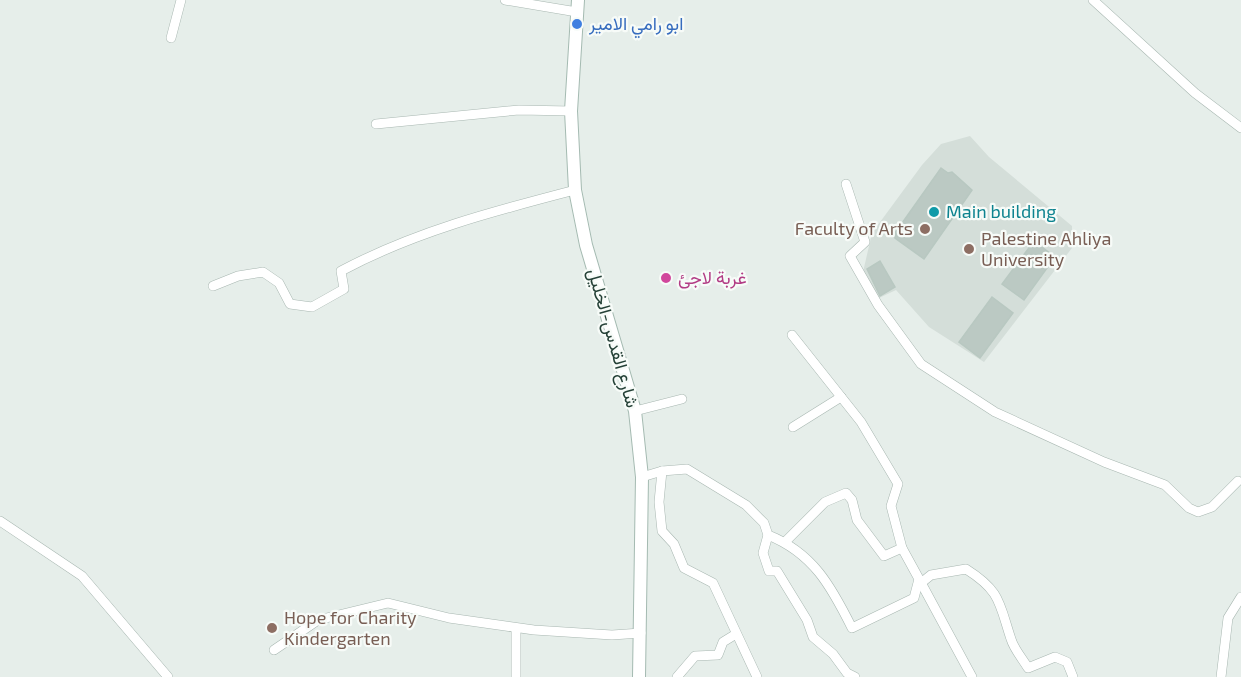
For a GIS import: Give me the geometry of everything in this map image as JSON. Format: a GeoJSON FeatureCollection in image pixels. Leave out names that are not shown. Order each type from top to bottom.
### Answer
{"type":"FeatureCollection","features":[{"type":"Feature","properties":{"kind":"main road","name":"شارع القدس-الخليل"},"geometry":{"type":"LineString","coordinates":[[578,6],[571,111],[575,190],[585,245],[635,411],[642,477],[639,677]]}},
{"type":"Feature","properties":{"kind":"street"},"geometry":{"type":"LineString","coordinates":[[171,38],[181,0]]}},
{"type":"Feature","properties":{"kind":"street"},"geometry":{"type":"LineString","coordinates":[[505,0],[578,6]]}},
{"type":"Feature","properties":{"kind":"street"},"geometry":{"type":"LineString","coordinates":[[1093,0],[1195,93],[1241,128]]}},
{"type":"Feature","properties":{"kind":"street"},"geometry":{"type":"LineString","coordinates":[[376,124],[519,110],[571,111]]}},
{"type":"Feature","properties":{"kind":"street"},"geometry":{"type":"LineString","coordinates":[[846,184],[865,242],[850,256],[878,305],[921,364],[995,412],[1104,462],[1165,485],[1189,508],[1198,512],[1212,507],[1240,481]]}},
{"type":"Feature","properties":{"kind":"street"},"geometry":{"type":"LineString","coordinates":[[213,286],[238,276],[263,272],[279,284],[290,304],[312,307],[344,289],[341,271],[374,253],[473,217],[575,190]]}},
{"type":"Feature","properties":{"kind":"street"},"geometry":{"type":"LineString","coordinates":[[792,335],[861,422],[898,484],[891,506],[902,548],[972,677]]}},
{"type":"Feature","properties":{"kind":"street"},"geometry":{"type":"LineString","coordinates":[[794,427],[841,397]]}},
{"type":"Feature","properties":{"kind":"street"},"geometry":{"type":"LineString","coordinates":[[635,411],[682,399]]}},
{"type":"Feature","properties":{"kind":"street"},"geometry":{"type":"LineString","coordinates":[[642,477],[662,471],[687,469],[716,485],[731,498],[746,505],[764,523],[768,535],[763,553],[769,571],[777,571],[807,620],[813,637],[833,654],[847,673],[855,677]]}},
{"type":"Feature","properties":{"kind":"street"},"geometry":{"type":"LineString","coordinates":[[662,471],[659,502],[662,531],[674,544],[684,568],[713,583],[757,677]]}},
{"type":"Feature","properties":{"kind":"street"},"geometry":{"type":"LineString","coordinates":[[784,542],[825,502],[846,493],[852,500],[857,520],[884,556],[902,548]]}},
{"type":"Feature","properties":{"kind":"street"},"geometry":{"type":"LineString","coordinates":[[0,521],[82,576],[168,677]]}},
{"type":"Feature","properties":{"kind":"street"},"geometry":{"type":"LineString","coordinates":[[768,535],[806,556],[836,597],[852,628],[914,598],[920,581],[931,575],[966,569],[983,579],[1000,600],[1012,641],[1028,668],[1054,657],[1067,662],[1073,677]]}},
{"type":"Feature","properties":{"kind":"street"},"geometry":{"type":"LineString","coordinates":[[1221,677],[1228,618],[1241,597]]}},
{"type":"Feature","properties":{"kind":"street"},"geometry":{"type":"LineString","coordinates":[[274,650],[318,620],[388,603],[449,618],[516,628],[612,635],[641,633]]}},
{"type":"Feature","properties":{"kind":"street"},"geometry":{"type":"LineString","coordinates":[[516,628],[516,677]]}},
{"type":"Feature","properties":{"kind":"street"},"geometry":{"type":"LineString","coordinates":[[677,677],[695,656],[718,655],[723,642],[736,634]]}},
{"type":"Feature","properties":{"kind":"shaded area","name":"Palestine Ahliya University"},"geometry":{"type":"Polygon","coordinates":[[[970,136],[989,157],[1072,226],[1072,248],[984,362],[929,327],[896,290],[879,298],[863,272],[872,233],[922,165],[941,144],[970,136]]]}},
{"type":"Feature","properties":{"kind":"building","name":"Main building"},"geometry":{"type":"Polygon","coordinates":[[[941,168],[948,173],[952,172],[972,190],[924,259],[895,238],[895,233],[941,168]]]}},
{"type":"Feature","properties":{"kind":"building"},"geometry":{"type":"Polygon","coordinates":[[[1034,241],[1055,257],[1024,300],[1002,284],[1034,241]]]}},
{"type":"Feature","properties":{"kind":"building"},"geometry":{"type":"Polygon","coordinates":[[[880,261],[895,287],[880,296],[867,269],[880,261]]]}},
{"type":"Feature","properties":{"kind":"building"},"geometry":{"type":"Polygon","coordinates":[[[992,297],[1013,313],[980,358],[959,342],[992,297]]]}},
{"type":"Feature","properties":{"kind":"place","name":"ابو رامي الامير"},"geometry":{"type":"Point","coordinates":[577,24]}},
{"type":"Feature","properties":{"kind":"place","name":"Main building"},"geometry":{"type":"Point","coordinates":[934,212]}},
{"type":"Feature","properties":{"kind":"place","name":"Faculty of Arts"},"geometry":{"type":"Point","coordinates":[925,229]}},
{"type":"Feature","properties":{"kind":"place","name":"Palestine Ahliya University"},"geometry":{"type":"Point","coordinates":[969,249]}},
{"type":"Feature","properties":{"kind":"place","name":"غربة لاجئ"},"geometry":{"type":"Point","coordinates":[666,278]}},
{"type":"Feature","properties":{"kind":"place","name":"Hope for Charity Kindergarten"},"geometry":{"type":"Point","coordinates":[272,628]}}]}
